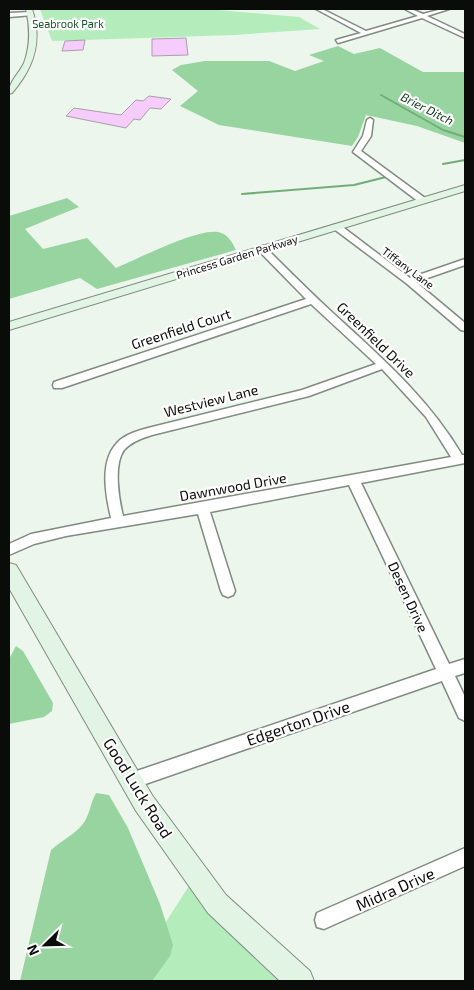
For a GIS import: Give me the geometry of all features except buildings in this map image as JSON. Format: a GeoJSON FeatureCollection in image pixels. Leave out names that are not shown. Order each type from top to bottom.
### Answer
{"type":"FeatureCollection","features":[{"type":"Feature","properties":{"kind":"main road"},"geometry":{"type":"LineString","coordinates":[[9,91],[24,72],[32,52],[35,30],[30,12]]}},
{"type":"Feature","properties":{"kind":"main road","name":"Princess Garden Parkway"},"geometry":{"type":"LineString","coordinates":[[9,326],[465,188]]}},
{"type":"Feature","properties":{"kind":"main road","name":"Good Luck Road"},"geometry":{"type":"LineString","coordinates":[[9,571],[131,781],[167,836],[217,904],[300,981]]}},
{"type":"Feature","properties":{"kind":"street"},"geometry":{"type":"LineString","coordinates":[[318,9],[366,33]]}},
{"type":"Feature","properties":{"kind":"street"},"geometry":{"type":"LineString","coordinates":[[407,9],[465,36]]}},
{"type":"Feature","properties":{"kind":"street"},"geometry":{"type":"LineString","coordinates":[[338,41],[447,9]]}},
{"type":"Feature","properties":{"kind":"street"},"geometry":{"type":"LineString","coordinates":[[9,14],[30,12]]}},
{"type":"Feature","properties":{"kind":"street"},"geometry":{"type":"LineString","coordinates":[[370,120],[367,136],[357,152],[422,200]]}},
{"type":"Feature","properties":{"kind":"street","name":"Tiffany Lane"},"geometry":{"type":"LineString","coordinates":[[337,227],[408,281],[465,328]]}},
{"type":"Feature","properties":{"kind":"street","name":"Greenfield Drive"},"geometry":{"type":"LineString","coordinates":[[262,249],[313,300],[384,365],[439,426],[462,459]]}},
{"type":"Feature","properties":{"kind":"street"},"geometry":{"type":"LineString","coordinates":[[408,281],[465,262]]}},
{"type":"Feature","properties":{"kind":"street","name":"Greenfield Court"},"geometry":{"type":"LineString","coordinates":[[58,385],[313,300]]}},
{"type":"Feature","properties":{"kind":"street","name":"Westview Lane"},"geometry":{"type":"LineString","coordinates":[[118,522],[112,495],[115,456],[121,446],[133,438],[152,430],[305,393],[384,365]]}},
{"type":"Feature","properties":{"kind":"street","name":"Dawnwood Drive"},"geometry":{"type":"LineString","coordinates":[[9,550],[40,537],[462,459]]}},
{"type":"Feature","properties":{"kind":"street","name":"Desen Drive"},"geometry":{"type":"LineString","coordinates":[[353,480],[444,673],[465,713]]}},
{"type":"Feature","properties":{"kind":"street"},"geometry":{"type":"LineString","coordinates":[[203,508],[228,591]]}},
{"type":"Feature","properties":{"kind":"street","name":"Edgerton Drive"},"geometry":{"type":"LineString","coordinates":[[131,781],[465,666]]}},
{"type":"Feature","properties":{"kind":"street","name":"Midra Drive"},"geometry":{"type":"LineString","coordinates":[[324,920],[465,857]]}},
{"type":"Feature","properties":{"kind":"green space","name":"Seabrook Park"},"geometry":{"type":"Polygon","coordinates":[[[40,9],[207,9],[299,17],[320,29],[234,35],[52,41],[40,9]]]}},
{"type":"Feature","properties":{"kind":"green space"},"geometry":{"type":"Polygon","coordinates":[[[338,46],[354,54],[380,48],[423,72],[465,72],[465,143],[417,126],[366,115],[358,137],[352,146],[219,125],[180,106],[198,91],[172,70],[181,65],[205,61],[269,61],[295,71],[324,61],[309,55],[338,46]]]}},
{"type":"Feature","properties":{"kind":"green space"},"geometry":{"type":"Polygon","coordinates":[[[67,198],[79,207],[25,229],[43,249],[87,238],[116,268],[182,239],[209,232],[218,232],[227,236],[236,250],[97,289],[80,278],[9,299],[9,216],[67,198]]]}},
{"type":"Feature","properties":{"kind":"green space"},"geometry":{"type":"Polygon","coordinates":[[[16,646],[23,651],[53,703],[52,711],[44,717],[9,724],[9,659],[16,646]]]}},
{"type":"Feature","properties":{"kind":"green space"},"geometry":{"type":"Polygon","coordinates":[[[96,793],[109,795],[128,828],[160,904],[173,945],[170,956],[152,981],[20,981],[51,850],[82,825],[87,818],[96,793]]]}},
{"type":"Feature","properties":{"kind":"green space"},"geometry":{"type":"Polygon","coordinates":[[[196,875],[278,962],[300,981],[128,981],[196,875]]]}},
{"type":"Feature","properties":{"kind":"waterway","name":"Brier Ditch"},"geometry":{"type":"LineString","coordinates":[[381,95],[443,130],[465,137]]}},
{"type":"Feature","properties":{"kind":"waterway"},"geometry":{"type":"LineString","coordinates":[[443,164],[465,160]]}},
{"type":"Feature","properties":{"kind":"waterway"},"geometry":{"type":"LineString","coordinates":[[242,194],[354,185],[386,177]]}}]}
